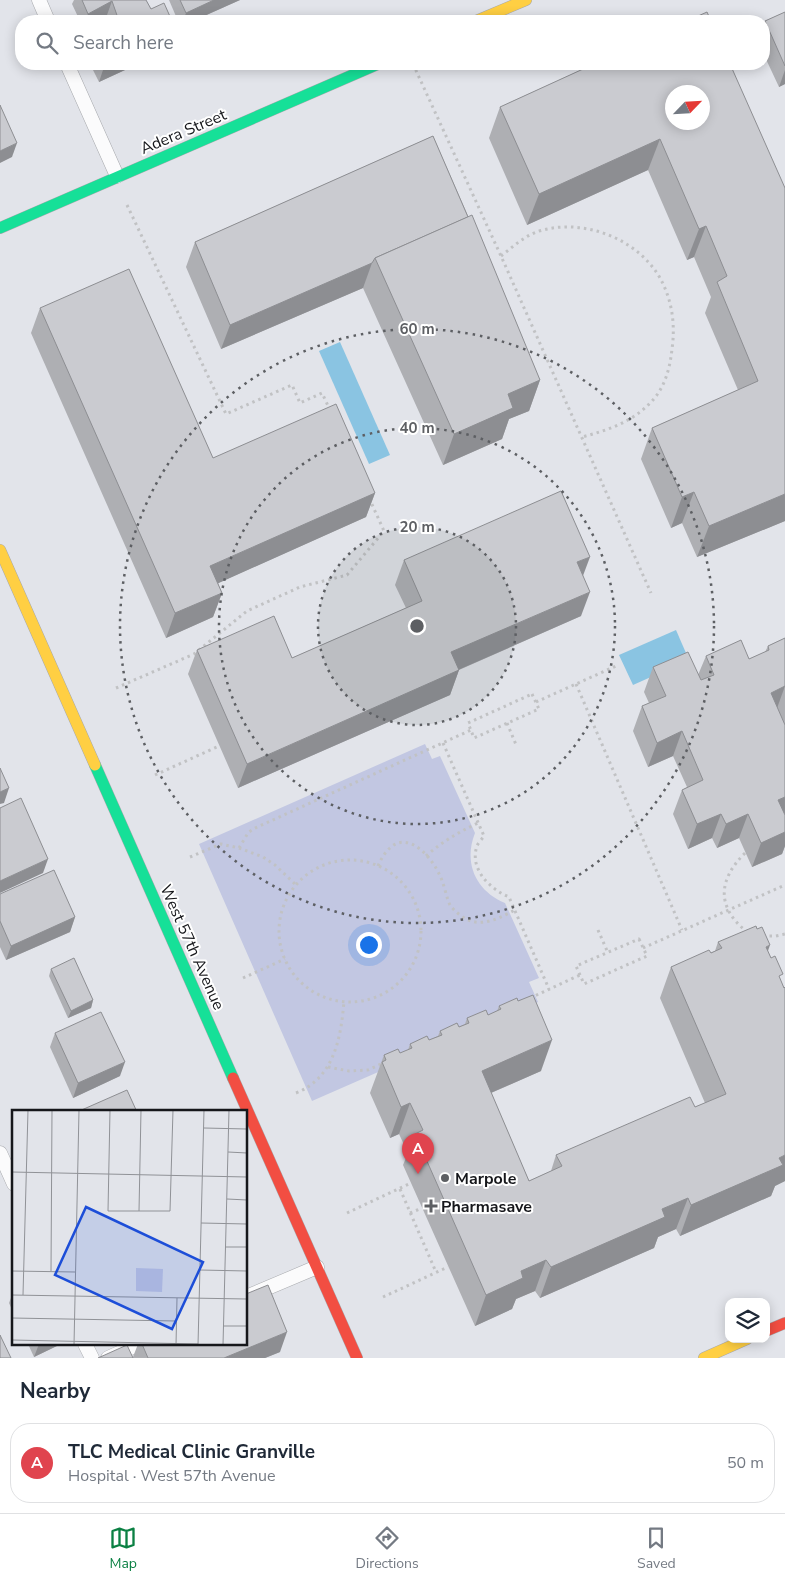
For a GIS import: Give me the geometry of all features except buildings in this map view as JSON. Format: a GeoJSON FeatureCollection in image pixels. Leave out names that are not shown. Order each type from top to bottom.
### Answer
{"type":"FeatureCollection","features":[{"type":"Feature","properties":{"kind":"main road"},"geometry":{"type":"LineString","coordinates":[[490,15],[526,0]]}},
{"type":"Feature","properties":{"kind":"main road","name":"Adera Street"},"geometry":{"type":"LineString","coordinates":[[0,228],[364,70]]}},
{"type":"Feature","properties":{"kind":"main road","name":"West 57th Avenue"},"geometry":{"type":"LineString","coordinates":[[0,550],[247,1110]]}},
{"type":"Feature","properties":{"kind":"main road","name":"West 57th Avenue"},"geometry":{"type":"LineString","coordinates":[[248,1113],[357,1358]]}},
{"type":"Feature","properties":{"kind":"main road"},"geometry":{"type":"LineString","coordinates":[[770,1329],[785,1323]]}},
{"type":"Feature","properties":{"kind":"main road"},"geometry":{"type":"LineString","coordinates":[[704,1358],[739,1343]]}},
{"type":"Feature","properties":{"kind":"lane"},"geometry":{"type":"LineString","coordinates":[[39,0],[45,15]]}},
{"type":"Feature","properties":{"kind":"lane"},"geometry":{"type":"LineString","coordinates":[[70,70],[117,176]]}},
{"type":"Feature","properties":{"kind":"lane"},"geometry":{"type":"LineString","coordinates":[[0,1153],[12,1180]]}},
{"type":"Feature","properties":{"kind":"lane"},"geometry":{"type":"LineString","coordinates":[[248,1297],[316,1267]]}},
{"type":"Feature","properties":{"kind":"lane"},"geometry":{"type":"LineString","coordinates":[[86,1346],[92,1358]]}},
{"type":"Feature","properties":{"kind":"lane"},"geometry":{"type":"LineString","coordinates":[[108,1358],[135,1346]]}},
{"type":"Feature","properties":{"kind":"path"},"geometry":{"type":"LineString","coordinates":[[416,70],[651,593]]}},
{"type":"Feature","properties":{"kind":"path"},"geometry":{"type":"LineString","coordinates":[[117,176],[128,208],[226,414],[292,385],[300,403],[322,393],[334,419]]}},
{"type":"Feature","properties":{"kind":"path"},"geometry":{"type":"LineString","coordinates":[[501,256],[524,238],[543,230],[566,227],[584,228],[608,235],[628,245],[643,256],[664,285],[674,325],[670,368],[662,387],[652,402],[621,425],[582,437]]}},
{"type":"Feature","properties":{"kind":"path"},"geometry":{"type":"LineString","coordinates":[[116,688],[194,654],[247,611],[300,587],[347,574],[384,531],[368,497]]}},
{"type":"Feature","properties":{"kind":"path"},"geometry":{"type":"LineString","coordinates":[[536,702],[616,666]]}},
{"type":"Feature","properties":{"kind":"path"},"geometry":{"type":"LineString","coordinates":[[576,684],[682,930]]}},
{"type":"Feature","properties":{"kind":"path"},"geometry":{"type":"LineString","coordinates":[[532,694],[539,708],[507,723],[474,738],[468,723],[532,694]]}},
{"type":"Feature","properties":{"kind":"path"},"geometry":{"type":"LineString","coordinates":[[507,723],[517,747]]}},
{"type":"Feature","properties":{"kind":"path"},"geometry":{"type":"LineString","coordinates":[[239,848],[248,833],[254,829],[471,730]]}},
{"type":"Feature","properties":{"kind":"path"},"geometry":{"type":"LineString","coordinates":[[444,743],[484,836],[477,846],[476,859],[479,872],[499,893],[509,897],[549,989]]}},
{"type":"Feature","properties":{"kind":"path"},"geometry":{"type":"LineString","coordinates":[[156,774],[219,746]]}},
{"type":"Feature","properties":{"kind":"path"},"geometry":{"type":"LineString","coordinates":[[426,856],[450,837],[478,823]]}},
{"type":"Feature","properties":{"kind":"path"},"geometry":{"type":"LineString","coordinates":[[378,866],[392,846],[401,842],[411,843],[432,861],[445,887],[450,904],[461,915],[472,922],[490,921],[516,910]]}},
{"type":"Feature","properties":{"kind":"path"},"geometry":{"type":"LineString","coordinates":[[190,857],[221,844],[239,848],[263,857],[275,865],[296,885]]}},
{"type":"Feature","properties":{"kind":"path"},"geometry":{"type":"LineString","coordinates":[[745,853],[734,863],[726,880],[724,894],[727,910],[733,920],[746,932],[764,937],[785,934]]}},
{"type":"Feature","properties":{"kind":"path"},"geometry":{"type":"LineString","coordinates":[[336,861],[362,861],[378,866],[393,874],[406,887],[416,902],[421,920],[421,940],[418,956],[409,971],[396,986],[378,996],[362,1001],[344,1002],[325,998],[308,988],[294,974],[280,948],[280,918],[284,904],[296,885],[307,874],[321,866],[336,861]]}},
{"type":"Feature","properties":{"kind":"path"},"geometry":{"type":"LineString","coordinates":[[643,948],[785,885]]}},
{"type":"Feature","properties":{"kind":"path"},"geometry":{"type":"LineString","coordinates":[[598,930],[608,953]]}},
{"type":"Feature","properties":{"kind":"path"},"geometry":{"type":"LineString","coordinates":[[639,939],[643,948],[647,956],[584,984],[576,966],[639,939]]}},
{"type":"Feature","properties":{"kind":"path"},"geometry":{"type":"LineString","coordinates":[[243,978],[285,959]]}},
{"type":"Feature","properties":{"kind":"path"},"geometry":{"type":"LineString","coordinates":[[522,1001],[580,975]]}},
{"type":"Feature","properties":{"kind":"path"},"geometry":{"type":"LineString","coordinates":[[296,1093],[307,1088],[328,1067],[341,1031],[344,1002]]}},
{"type":"Feature","properties":{"kind":"path"},"geometry":{"type":"LineString","coordinates":[[328,1067],[349,1071],[368,1070],[389,1060]]}},
{"type":"Feature","properties":{"kind":"path"},"geometry":{"type":"LineString","coordinates":[[346,1213],[411,1183]]}},
{"type":"Feature","properties":{"kind":"path"},"geometry":{"type":"LineString","coordinates":[[400,1188],[436,1272]]}},
{"type":"Feature","properties":{"kind":"path"},"geometry":{"type":"LineString","coordinates":[[410,1213],[422,1208]]}},
{"type":"Feature","properties":{"kind":"path"},"geometry":{"type":"LineString","coordinates":[[382,1297],[448,1267]]}},
{"type":"Feature","properties":{"kind":"shaded area"},"geometry":{"type":"Polygon","coordinates":[[[340,342],[390,455],[369,464],[319,351],[340,342]]]}},
{"type":"Feature","properties":{"kind":"shaded area"},"geometry":{"type":"Polygon","coordinates":[[[676,630],[689,660],[633,685],[619,655],[676,630]]]}},
{"type":"Feature","properties":{"kind":"shaded area"},"geometry":{"type":"Polygon","coordinates":[[[425,744],[432,759],[440,756],[475,833],[471,855],[475,875],[486,891],[505,903],[539,978],[529,982],[538,1002],[312,1101],[199,844],[425,744]]]}},
{"type":"Feature","properties":{"kind":"traffic: fast"},"geometry":{"type":"LineString","coordinates":[[0,228],[364,70]]}},
{"type":"Feature","properties":{"kind":"traffic: fast"},"geometry":{"type":"LineString","coordinates":[[95,765],[233,1078]]}},
{"type":"Feature","properties":{"kind":"traffic: slow"},"geometry":{"type":"LineString","coordinates":[[490,15],[526,0]]}},
{"type":"Feature","properties":{"kind":"traffic: slow"},"geometry":{"type":"LineString","coordinates":[[0,550],[95,765]]}},
{"type":"Feature","properties":{"kind":"traffic: slow"},"geometry":{"type":"LineString","coordinates":[[704,1358],[738,1343]]}},
{"type":"Feature","properties":{"kind":"traffic: jam"},"geometry":{"type":"LineString","coordinates":[[233,1078],[247,1110]]}},
{"type":"Feature","properties":{"kind":"traffic: jam"},"geometry":{"type":"LineString","coordinates":[[248,1112],[357,1358]]}},
{"type":"Feature","properties":{"kind":"traffic: jam"},"geometry":{"type":"LineString","coordinates":[[770,1329],[785,1323]]}},
{"type":"Feature","properties":{"kind":"place","name":"TLC Medical Clinic Granville"},"geometry":{"type":"Point","coordinates":[418,1174]}},
{"type":"Feature","properties":{"kind":"place","name":"Marpole"},"geometry":{"type":"Point","coordinates":[445,1178]}},
{"type":"Feature","properties":{"kind":"place","name":"Pharmasave"},"geometry":{"type":"Point","coordinates":[431,1206]}}]}
